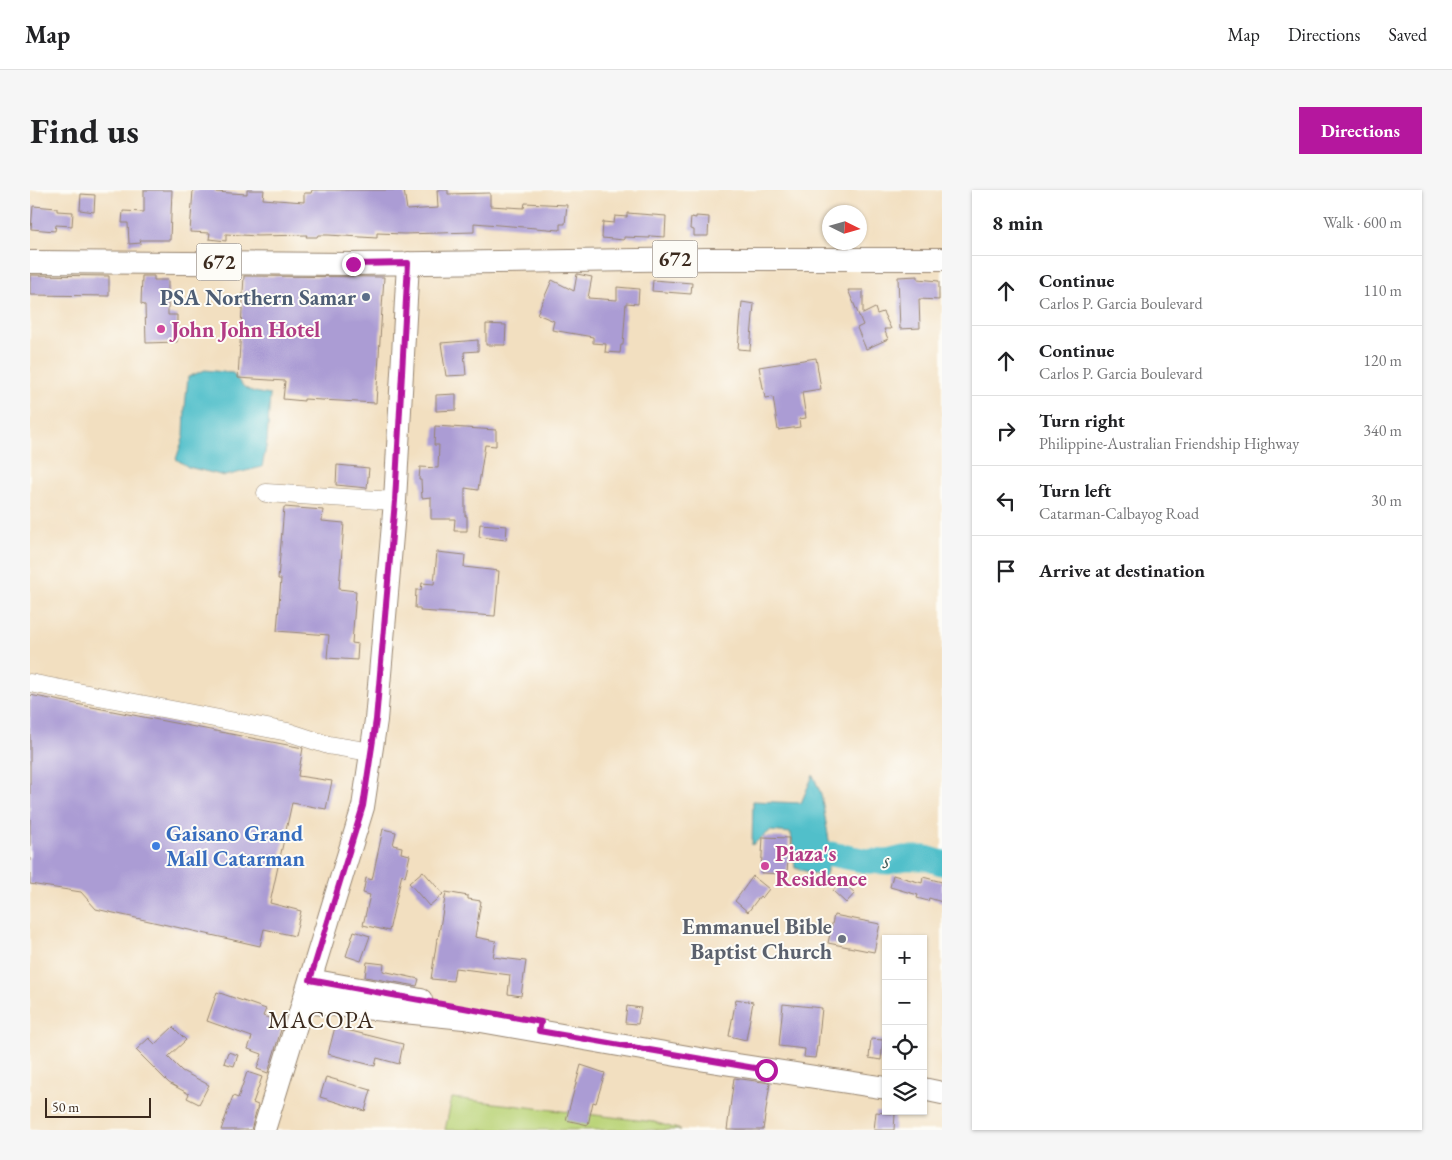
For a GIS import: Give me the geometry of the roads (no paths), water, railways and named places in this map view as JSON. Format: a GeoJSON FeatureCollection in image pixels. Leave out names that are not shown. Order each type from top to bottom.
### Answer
{"type":"FeatureCollection","features":[{"type":"Feature","properties":{"kind":"main road","name":"672"},"geometry":{"type":"LineString","coordinates":[[30,262],[408,263],[706,258],[942,259]]}},
{"type":"Feature","properties":{"kind":"main road"},"geometry":{"type":"LineString","coordinates":[[264,1130],[363,806],[376,720],[395,501],[408,263]]}},
{"type":"Feature","properties":{"kind":"main road"},"geometry":{"type":"LineString","coordinates":[[310,980],[465,1013],[880,1082]]}},
{"type":"Feature","properties":{"kind":"main road"},"geometry":{"type":"LineString","coordinates":[[304,1002],[465,1013]]}},
{"type":"Feature","properties":{"kind":"main road"},"geometry":{"type":"LineString","coordinates":[[927,1090],[942,1093]]}},
{"type":"Feature","properties":{"kind":"street"},"geometry":{"type":"LineString","coordinates":[[266,493],[395,501]]}},
{"type":"Feature","properties":{"kind":"street"},"geometry":{"type":"LineString","coordinates":[[30,682],[288,732],[328,746],[371,752]]}},
{"type":"Feature","properties":{"kind":"water"},"geometry":{"type":"Polygon","coordinates":[[[205,370],[233,373],[244,387],[270,395],[267,442],[262,467],[225,476],[188,467],[176,459],[184,436],[188,377],[205,370]]]}},
{"type":"Feature","properties":{"kind":"water"},"geometry":{"type":"Polygon","coordinates":[[[813,775],[821,794],[830,846],[838,854],[829,864],[825,877],[795,868],[791,833],[770,831],[752,845],[753,801],[801,803],[813,775]]]}},
{"type":"Feature","properties":{"kind":"waterway","name":"s"},"geometry":{"type":"LineString","coordinates":[[831,854],[867,861],[888,862],[904,858],[926,858],[942,863]]}},
{"type":"Feature","properties":{"kind":"place","name":"PSA Northern Samar"},"geometry":{"type":"Point","coordinates":[366,297]}},
{"type":"Feature","properties":{"kind":"place","name":"John John Hotel"},"geometry":{"type":"Point","coordinates":[161,329]}},
{"type":"Feature","properties":{"kind":"place","name":"Gaisano Grand Mall Catarman"},"geometry":{"type":"Point","coordinates":[156,846]}},
{"type":"Feature","properties":{"kind":"place","name":"Piaza's Residence"},"geometry":{"type":"Point","coordinates":[765,866]}},
{"type":"Feature","properties":{"kind":"place","name":"Emmanuel Bible Baptist Church"},"geometry":{"type":"Point","coordinates":[842,939]}},
{"type":"Feature","properties":{"kind":"district","name":"MACOPA"},"geometry":{"type":"Point","coordinates":[321,1020]}}]}
